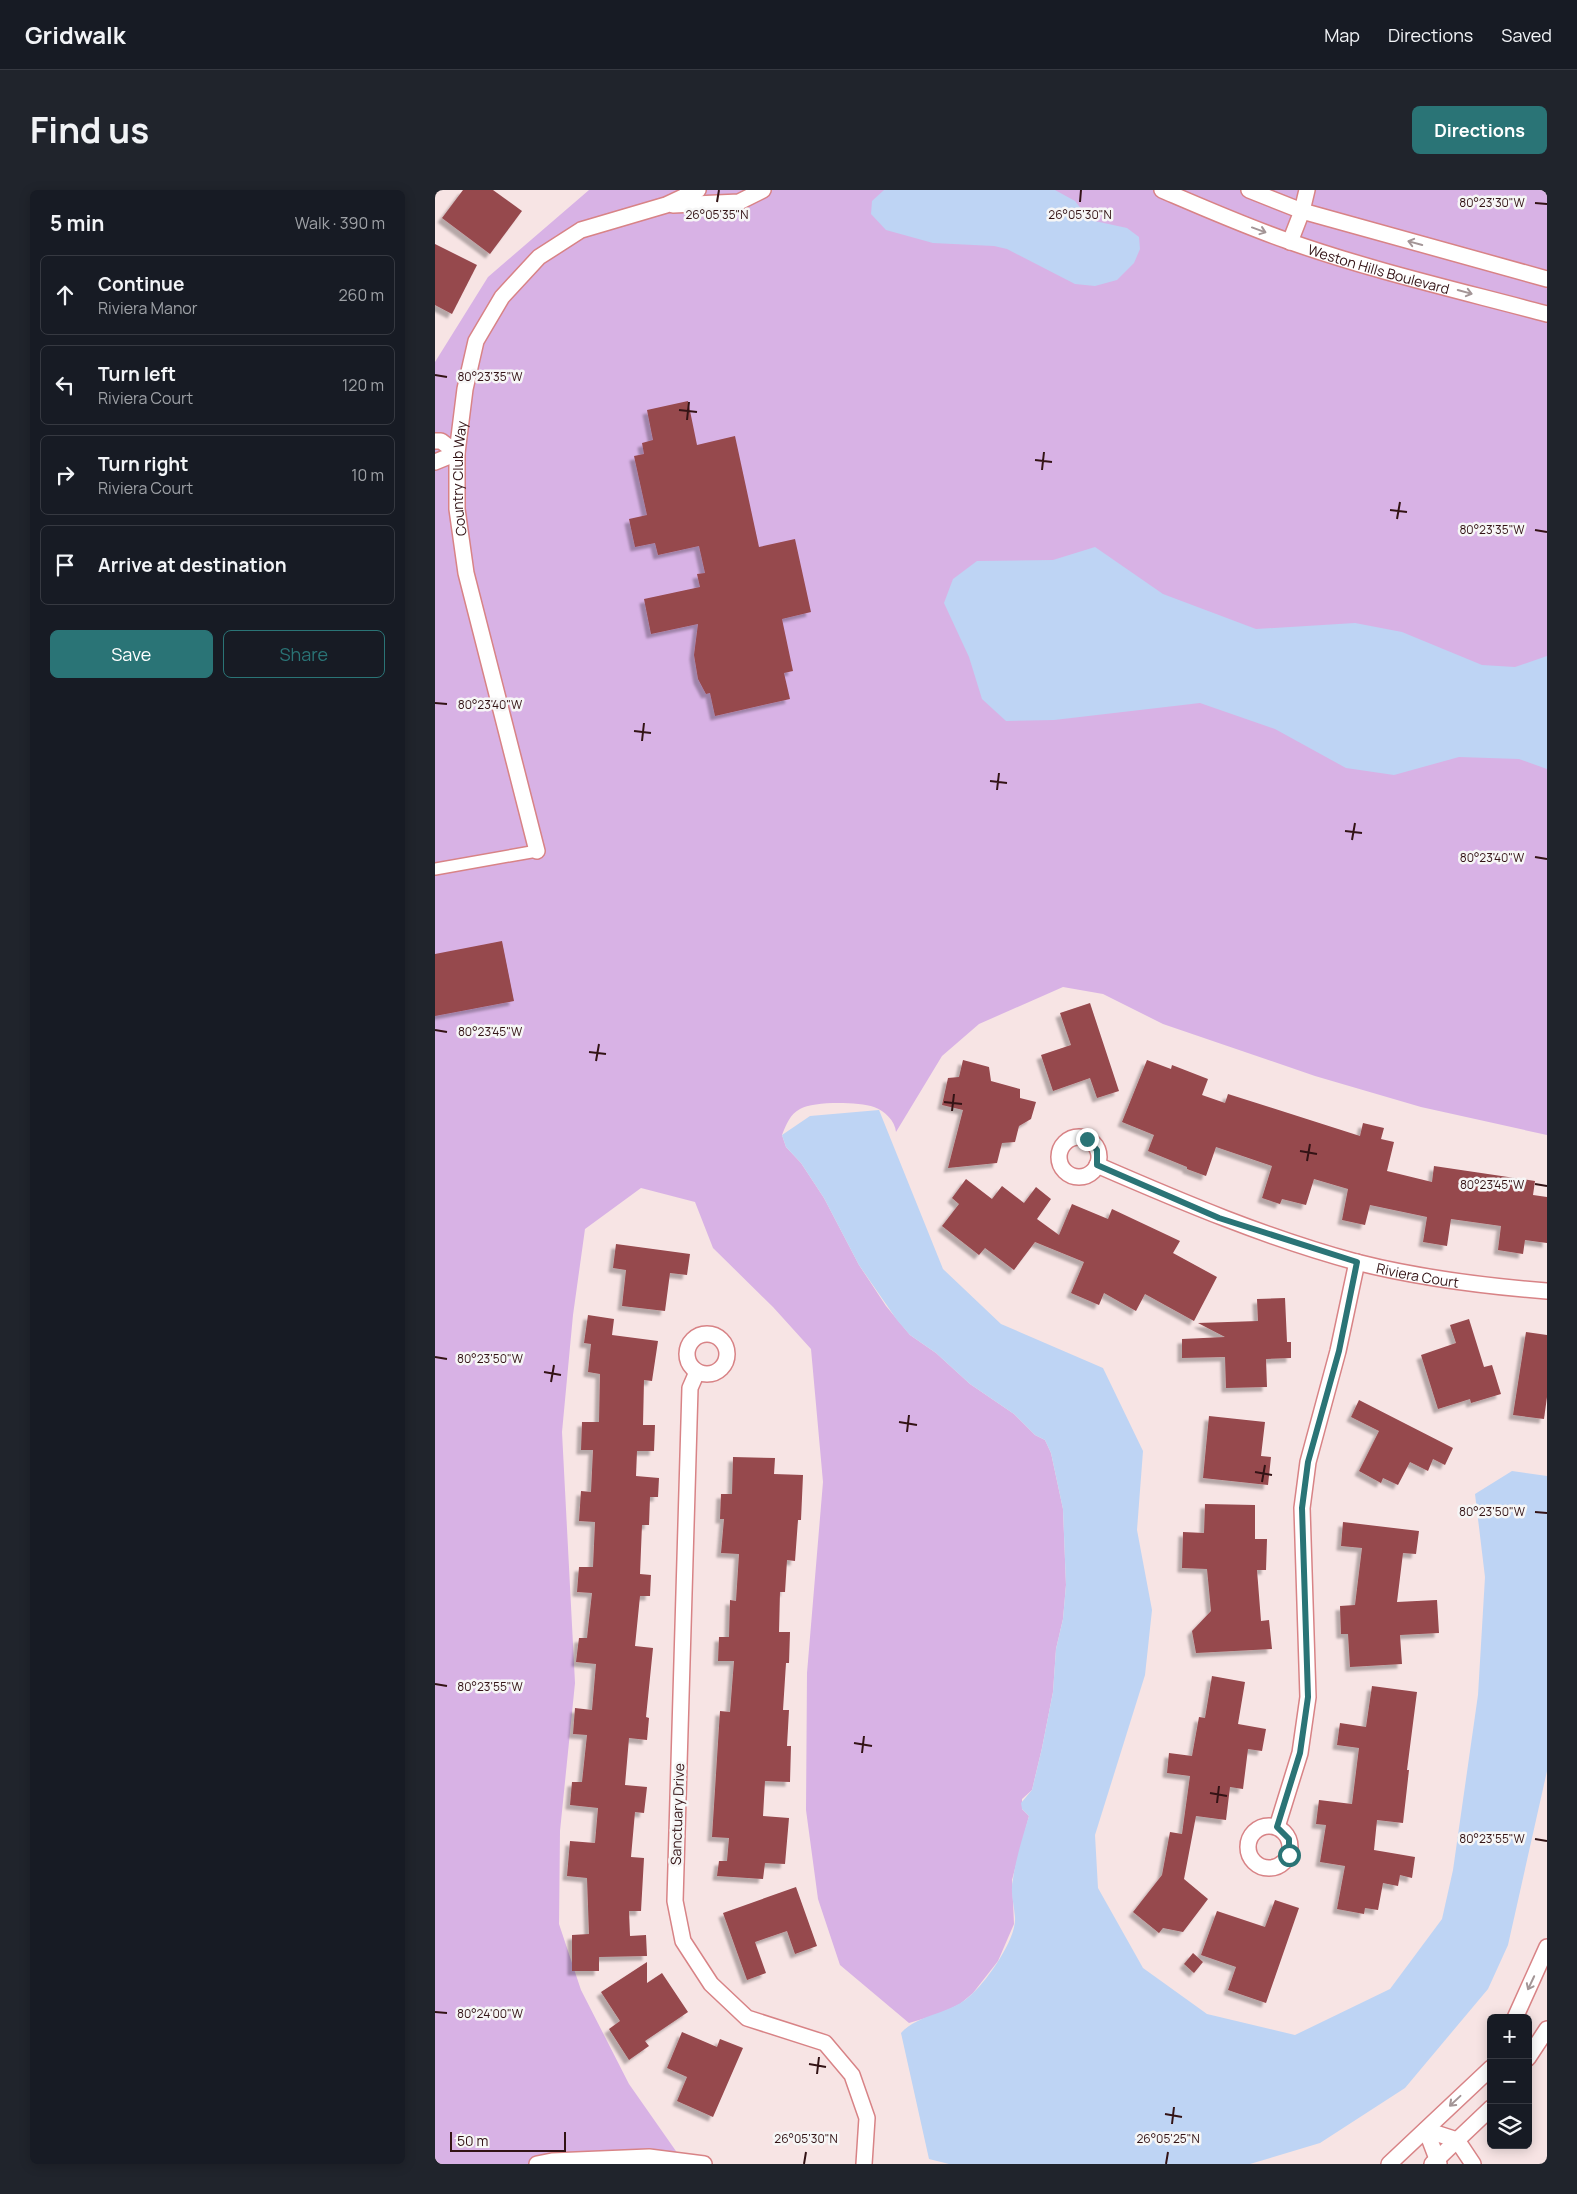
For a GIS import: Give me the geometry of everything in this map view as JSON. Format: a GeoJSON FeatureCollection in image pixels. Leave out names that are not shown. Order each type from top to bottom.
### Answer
{"type":"FeatureCollection","features":[{"type":"Feature","properties":{"kind":"street","name":"Country Club Way"},"geometry":{"type":"LineString","coordinates":[[537,851],[466,572],[457,509],[457,454],[465,389],[476,341],[502,297],[539,256],[581,230],[666,205],[698,190]]}},
{"type":"Feature","properties":{"kind":"street","name":"Country Club Way"},"geometry":{"type":"LineString","coordinates":[[666,205],[739,202],[763,190]]}},
{"type":"Feature","properties":{"kind":"street","name":"Weston Hills Boulevard"},"geometry":{"type":"LineString","coordinates":[[1162,190],[1214,213],[1290,242],[1383,270],[1547,314]]}},
{"type":"Feature","properties":{"kind":"street","name":"Weston Hills Boulevard"},"geometry":{"type":"LineString","coordinates":[[1177,190],[1214,213]]}},
{"type":"Feature","properties":{"kind":"street"},"geometry":{"type":"LineString","coordinates":[[1249,190],[1302,211],[1547,279]]}},
{"type":"Feature","properties":{"kind":"street"},"geometry":{"type":"LineString","coordinates":[[1290,242],[1302,211],[1307,190]]}},
{"type":"Feature","properties":{"kind":"street"},"geometry":{"type":"LineString","coordinates":[[435,441],[441,441],[457,454],[441,462],[435,462]]}},
{"type":"Feature","properties":{"kind":"street"},"geometry":{"type":"LineString","coordinates":[[435,870],[537,851]]}},
{"type":"Feature","properties":{"kind":"street","name":"Riviera Court"},"geometry":{"type":"LineString","coordinates":[[1097,1165],[1219,1218],[1357,1262],[1465,1284],[1547,1291]]}},
{"type":"Feature","properties":{"kind":"street"},"geometry":{"type":"LineString","coordinates":[[1277,1827],[1300,1753],[1308,1697],[1302,1508],[1308,1462],[1339,1351],[1357,1262]]}},
{"type":"Feature","properties":{"kind":"street","name":"Sanctuary Drive"},"geometry":{"type":"LineString","coordinates":[[697,1372],[690,1388],[675,1881],[677,1909],[683,1941],[711,1984],[747,2018],[825,2043],[852,2075],[867,2118],[865,2164]]}},
{"type":"Feature","properties":{"kind":"street"},"geometry":{"type":"LineString","coordinates":[[1517,2014],[1547,1947]]}},
{"type":"Feature","properties":{"kind":"street"},"geometry":{"type":"LineString","coordinates":[[1532,2052],[1547,2029]]}},
{"type":"Feature","properties":{"kind":"street"},"geometry":{"type":"LineString","coordinates":[[1389,2164],[1487,2072]]}},
{"type":"Feature","properties":{"kind":"street"},"geometry":{"type":"LineString","coordinates":[[1436,2163],[1487,2112]]}},
{"type":"Feature","properties":{"kind":"street"},"geometry":{"type":"LineString","coordinates":[[1426,2130],[1457,2140],[1473,2164]]}},
{"type":"Feature","properties":{"kind":"street"},"geometry":{"type":"LineString","coordinates":[[1426,2130],[1436,2163]]}},
{"type":"Feature","properties":{"kind":"street"},"geometry":{"type":"LineString","coordinates":[[537,2164],[552,2161],[649,2158],[704,2164]]}},
{"type":"Feature","properties":{"kind":"shaded area"},"geometry":{"type":"Polygon","coordinates":[[[589,190],[1547,190],[1547,1135],[1421,1107],[1315,1076],[1163,1024],[1103,994],[1063,987],[979,1024],[942,1056],[896,1132],[894,1124],[886,1114],[867,1105],[836,1103],[807,1106],[797,1111],[791,1117],[782,1135],[786,1147],[801,1163],[824,1198],[859,1265],[886,1306],[910,1335],[936,1353],[970,1384],[1014,1414],[1035,1435],[1045,1440],[1051,1453],[1063,1509],[1066,1585],[1063,1619],[1056,1649],[1053,1692],[1042,1748],[1032,1790],[1022,1799],[1022,1809],[1029,1816],[1012,1880],[1014,1924],[998,1961],[973,1993],[960,2004],[939,2014],[909,2023],[840,1965],[818,1899],[806,1810],[807,1673],[823,1482],[811,1349],[773,1307],[713,1248],[695,1202],[641,1188],[585,1229],[573,1315],[562,1432],[575,1683],[560,1831],[559,1924],[581,1990],[629,2084],[685,2164],[435,2164],[435,362],[488,277],[589,190]]]}},
{"type":"Feature","properties":{"kind":"water"},"geometry":{"type":"Polygon","coordinates":[[[884,190],[1055,190],[1075,201],[1090,220],[1127,228],[1139,237],[1140,249],[1134,263],[1117,280],[1095,286],[1075,284],[1007,249],[994,246],[933,243],[886,230],[871,214],[872,201],[884,190]]]}},
{"type":"Feature","properties":{"kind":"water"},"geometry":{"type":"Polygon","coordinates":[[[1095,547],[1163,594],[1256,629],[1355,623],[1402,632],[1482,665],[1515,667],[1547,656],[1547,769],[1519,759],[1459,757],[1394,775],[1346,768],[1275,729],[1200,703],[1054,720],[1006,721],[982,699],[969,657],[944,603],[953,579],[977,561],[1053,560],[1095,547]]]}},
{"type":"Feature","properties":{"kind":"water"},"geometry":{"type":"Polygon","coordinates":[[[879,1110],[943,1269],[1001,1324],[1103,1368],[1143,1451],[1137,1530],[1152,1610],[1145,1675],[1095,1835],[1098,1888],[1143,1968],[1207,2014],[1295,2035],[1390,1989],[1442,1919],[1453,1870],[1478,1695],[1485,1577],[1475,1494],[1512,1471],[1547,1476],[1547,1771],[1508,1945],[1488,1989],[1405,2088],[1320,2143],[1250,2164],[949,2164],[929,2159],[901,2033],[917,2021],[955,2006],[973,1993],[1000,1958],[1011,1936],[1015,1917],[1012,1884],[1029,1816],[1022,1809],[1021,1803],[1032,1790],[1042,1748],[1053,1692],[1056,1649],[1063,1619],[1066,1585],[1063,1509],[1051,1453],[1045,1440],[1035,1435],[1014,1414],[970,1384],[936,1353],[910,1335],[897,1320],[859,1265],[824,1198],[801,1163],[786,1147],[782,1135],[810,1116],[879,1110]]]}},
{"type":"Feature","properties":{"kind":"building"},"geometry":{"type":"Polygon","coordinates":[[[463,190],[493,190],[522,211],[490,254],[442,218],[463,190]]]}},
{"type":"Feature","properties":{"kind":"building"},"geometry":{"type":"Polygon","coordinates":[[[435,244],[477,265],[452,314],[435,305],[435,244]]]}},
{"type":"Feature","properties":{"kind":"building"},"geometry":{"type":"Polygon","coordinates":[[[688,401],[697,445],[735,436],[759,547],[795,539],[811,612],[782,619],[793,671],[784,673],[790,699],[715,716],[710,693],[706,694],[698,679],[694,655],[698,624],[651,634],[644,599],[700,587],[697,574],[705,573],[699,546],[658,555],[655,543],[635,547],[629,519],[647,515],[634,456],[644,454],[642,443],[653,440],[647,410],[688,401]]]}},
{"type":"Feature","properties":{"kind":"building"},"geometry":{"type":"Polygon","coordinates":[[[502,941],[514,1001],[435,1016],[435,954],[502,941]]]}},
{"type":"Feature","properties":{"kind":"building"},"geometry":{"type":"Polygon","coordinates":[[[1090,1003],[1119,1091],[1097,1098],[1090,1078],[1053,1091],[1041,1055],[1071,1045],[1060,1013],[1090,1003]]]}},
{"type":"Feature","properties":{"kind":"building"},"geometry":{"type":"Polygon","coordinates":[[[963,1060],[989,1067],[991,1081],[1020,1089],[1020,1098],[1036,1102],[1031,1119],[1019,1126],[1015,1142],[1002,1143],[997,1163],[948,1168],[963,1110],[942,1105],[948,1078],[959,1077],[963,1060]]]}},
{"type":"Feature","properties":{"kind":"building"},"geometry":{"type":"Polygon","coordinates":[[[1147,1060],[1171,1069],[1172,1065],[1208,1079],[1202,1095],[1225,1103],[1228,1094],[1360,1136],[1363,1123],[1384,1128],[1381,1139],[1394,1142],[1387,1171],[1432,1182],[1434,1166],[1535,1181],[1533,1195],[1547,1197],[1547,1243],[1525,1240],[1523,1254],[1498,1250],[1501,1226],[1451,1219],[1447,1246],[1423,1242],[1427,1217],[1370,1205],[1365,1225],[1342,1220],[1348,1189],[1314,1179],[1306,1205],[1282,1199],[1280,1204],[1262,1198],[1272,1166],[1216,1147],[1206,1176],[1187,1169],[1187,1167],[1148,1151],[1154,1135],[1122,1122],[1147,1060]]]}},
{"type":"Feature","properties":{"kind":"building"},"geometry":{"type":"Polygon","coordinates":[[[966,1179],[992,1199],[1002,1186],[1024,1203],[1036,1187],[1051,1199],[1037,1219],[1059,1235],[1072,1204],[1108,1219],[1112,1209],[1180,1241],[1173,1253],[1217,1277],[1194,1321],[1145,1294],[1136,1311],[1104,1293],[1099,1305],[1071,1293],[1084,1262],[1035,1242],[1014,1270],[985,1248],[979,1255],[942,1226],[959,1204],[952,1198],[966,1179]]]}},
{"type":"Feature","properties":{"kind":"building"},"geometry":{"type":"Polygon","coordinates":[[[616,1244],[690,1254],[687,1275],[670,1273],[665,1311],[622,1306],[626,1270],[613,1268],[616,1244]]]}},
{"type":"Feature","properties":{"kind":"building"},"geometry":{"type":"Polygon","coordinates":[[[1285,1298],[1287,1342],[1291,1342],[1291,1358],[1266,1359],[1267,1387],[1226,1388],[1225,1357],[1182,1358],[1182,1339],[1225,1337],[1198,1323],[1258,1321],[1257,1299],[1285,1298]]]}},
{"type":"Feature","properties":{"kind":"building"},"geometry":{"type":"Polygon","coordinates":[[[588,1315],[614,1319],[612,1335],[658,1341],[652,1381],[644,1380],[643,1425],[655,1425],[654,1451],[637,1451],[636,1476],[659,1478],[658,1497],[650,1497],[649,1525],[642,1525],[640,1574],[651,1575],[650,1596],[640,1596],[635,1646],[653,1648],[646,1717],[649,1718],[647,1740],[629,1738],[625,1785],[647,1787],[644,1813],[635,1812],[631,1857],[644,1858],[641,1911],[629,1911],[630,1936],[646,1935],[647,1956],[599,1957],[599,1971],[572,1971],[572,1935],[589,1934],[587,1878],[567,1876],[570,1841],[595,1843],[598,1808],[570,1805],[572,1782],[582,1782],[587,1735],[573,1734],[575,1708],[592,1710],[596,1664],[576,1662],[579,1638],[587,1638],[592,1593],[577,1592],[579,1567],[593,1567],[595,1522],[579,1521],[581,1491],[591,1492],[593,1450],[581,1450],[582,1422],[599,1422],[600,1374],[588,1372],[591,1344],[584,1343],[588,1315]]]}},
{"type":"Feature","properties":{"kind":"building"},"geometry":{"type":"Polygon","coordinates":[[[1469,1319],[1484,1367],[1492,1365],[1501,1394],[1471,1403],[1470,1399],[1438,1409],[1421,1355],[1456,1343],[1450,1325],[1469,1319]]]}},
{"type":"Feature","properties":{"kind":"building"},"geometry":{"type":"Polygon","coordinates":[[[1526,1332],[1547,1335],[1547,1397],[1544,1419],[1513,1415],[1526,1332]]]}},
{"type":"Feature","properties":{"kind":"building"},"geometry":{"type":"Polygon","coordinates":[[[1359,1400],[1453,1448],[1445,1465],[1433,1459],[1428,1471],[1410,1462],[1398,1485],[1383,1478],[1381,1483],[1359,1471],[1379,1431],[1351,1417],[1359,1400]]]}},
{"type":"Feature","properties":{"kind":"building"},"geometry":{"type":"Polygon","coordinates":[[[1209,1416],[1265,1422],[1261,1456],[1271,1457],[1268,1485],[1203,1478],[1209,1416]]]}},
{"type":"Feature","properties":{"kind":"building"},"geometry":{"type":"Polygon","coordinates":[[[733,1457],[775,1458],[774,1474],[803,1475],[801,1520],[798,1520],[795,1561],[787,1560],[785,1592],[780,1592],[779,1632],[790,1632],[789,1663],[786,1663],[783,1710],[789,1710],[787,1746],[791,1746],[790,1782],[765,1781],[763,1816],[789,1818],[785,1864],[765,1863],[763,1879],[717,1876],[719,1861],[727,1861],[729,1838],[712,1837],[720,1711],[730,1712],[734,1661],[718,1661],[719,1637],[729,1637],[730,1600],[736,1601],[739,1554],[721,1553],[724,1519],[720,1519],[721,1494],[732,1494],[733,1457]]]}},
{"type":"Feature","properties":{"kind":"building"},"geometry":{"type":"Polygon","coordinates":[[[1205,1504],[1255,1505],[1255,1539],[1267,1539],[1266,1570],[1257,1570],[1261,1621],[1269,1620],[1272,1649],[1196,1653],[1192,1631],[1211,1611],[1207,1569],[1182,1568],[1183,1532],[1204,1533],[1205,1504]]]}},
{"type":"Feature","properties":{"kind":"building"},"geometry":{"type":"Polygon","coordinates":[[[1343,1522],[1419,1531],[1416,1554],[1403,1553],[1397,1602],[1437,1600],[1439,1633],[1400,1635],[1402,1664],[1350,1667],[1348,1634],[1341,1634],[1340,1606],[1355,1605],[1362,1548],[1341,1546],[1343,1522]]]}},
{"type":"Feature","properties":{"kind":"building"},"geometry":{"type":"Polygon","coordinates":[[[1212,1676],[1245,1682],[1238,1724],[1266,1729],[1262,1751],[1248,1749],[1243,1789],[1230,1787],[1226,1820],[1196,1816],[1184,1879],[1208,1899],[1183,1932],[1163,1928],[1159,1933],[1133,1912],[1162,1875],[1170,1832],[1182,1834],[1190,1776],[1167,1773],[1169,1753],[1192,1756],[1199,1717],[1205,1718],[1212,1676]]]}},
{"type":"Feature","properties":{"kind":"building"},"geometry":{"type":"Polygon","coordinates":[[[1372,1686],[1417,1692],[1407,1770],[1409,1770],[1403,1823],[1377,1820],[1374,1850],[1415,1857],[1412,1878],[1400,1875],[1398,1886],[1383,1883],[1378,1910],[1365,1908],[1364,1914],[1337,1909],[1345,1866],[1320,1862],[1326,1825],[1316,1824],[1319,1800],[1352,1804],[1359,1748],[1337,1745],[1340,1723],[1366,1727],[1372,1686]]]}},
{"type":"Feature","properties":{"kind":"building"},"geometry":{"type":"Polygon","coordinates":[[[796,1887],[817,1946],[795,1954],[787,1931],[755,1942],[766,1973],[747,1980],[723,1913],[796,1887]]]}},
{"type":"Feature","properties":{"kind":"building"},"geometry":{"type":"Polygon","coordinates":[[[1275,1900],[1299,1908],[1266,2003],[1228,1990],[1236,1967],[1201,1955],[1217,1911],[1265,1927],[1275,1900]]]}},
{"type":"Feature","properties":{"kind":"building"},"geometry":{"type":"Polygon","coordinates":[[[1193,1953],[1203,1962],[1194,1973],[1184,1964],[1193,1953]]]}},
{"type":"Feature","properties":{"kind":"building"},"geometry":{"type":"Polygon","coordinates":[[[647,1962],[647,1983],[662,1973],[688,2012],[645,2041],[649,2046],[629,2060],[609,2029],[620,2021],[601,1992],[647,1962]]]}},
{"type":"Feature","properties":{"kind":"building"},"geometry":{"type":"Polygon","coordinates":[[[682,2032],[717,2047],[720,2039],[743,2048],[713,2117],[677,2101],[687,2077],[667,2068],[682,2032]]]}},
{"type":"Feature","properties":{"kind":"route"},"geometry":{"type":"LineString","coordinates":[[1087,1139],[1093,1143],[1097,1150],[1099,1157],[1097,1165],[1219,1218],[1357,1262],[1339,1351],[1308,1462],[1302,1508],[1308,1697],[1300,1753],[1277,1827],[1289,1839],[1291,1847],[1289,1855]]}}]}
